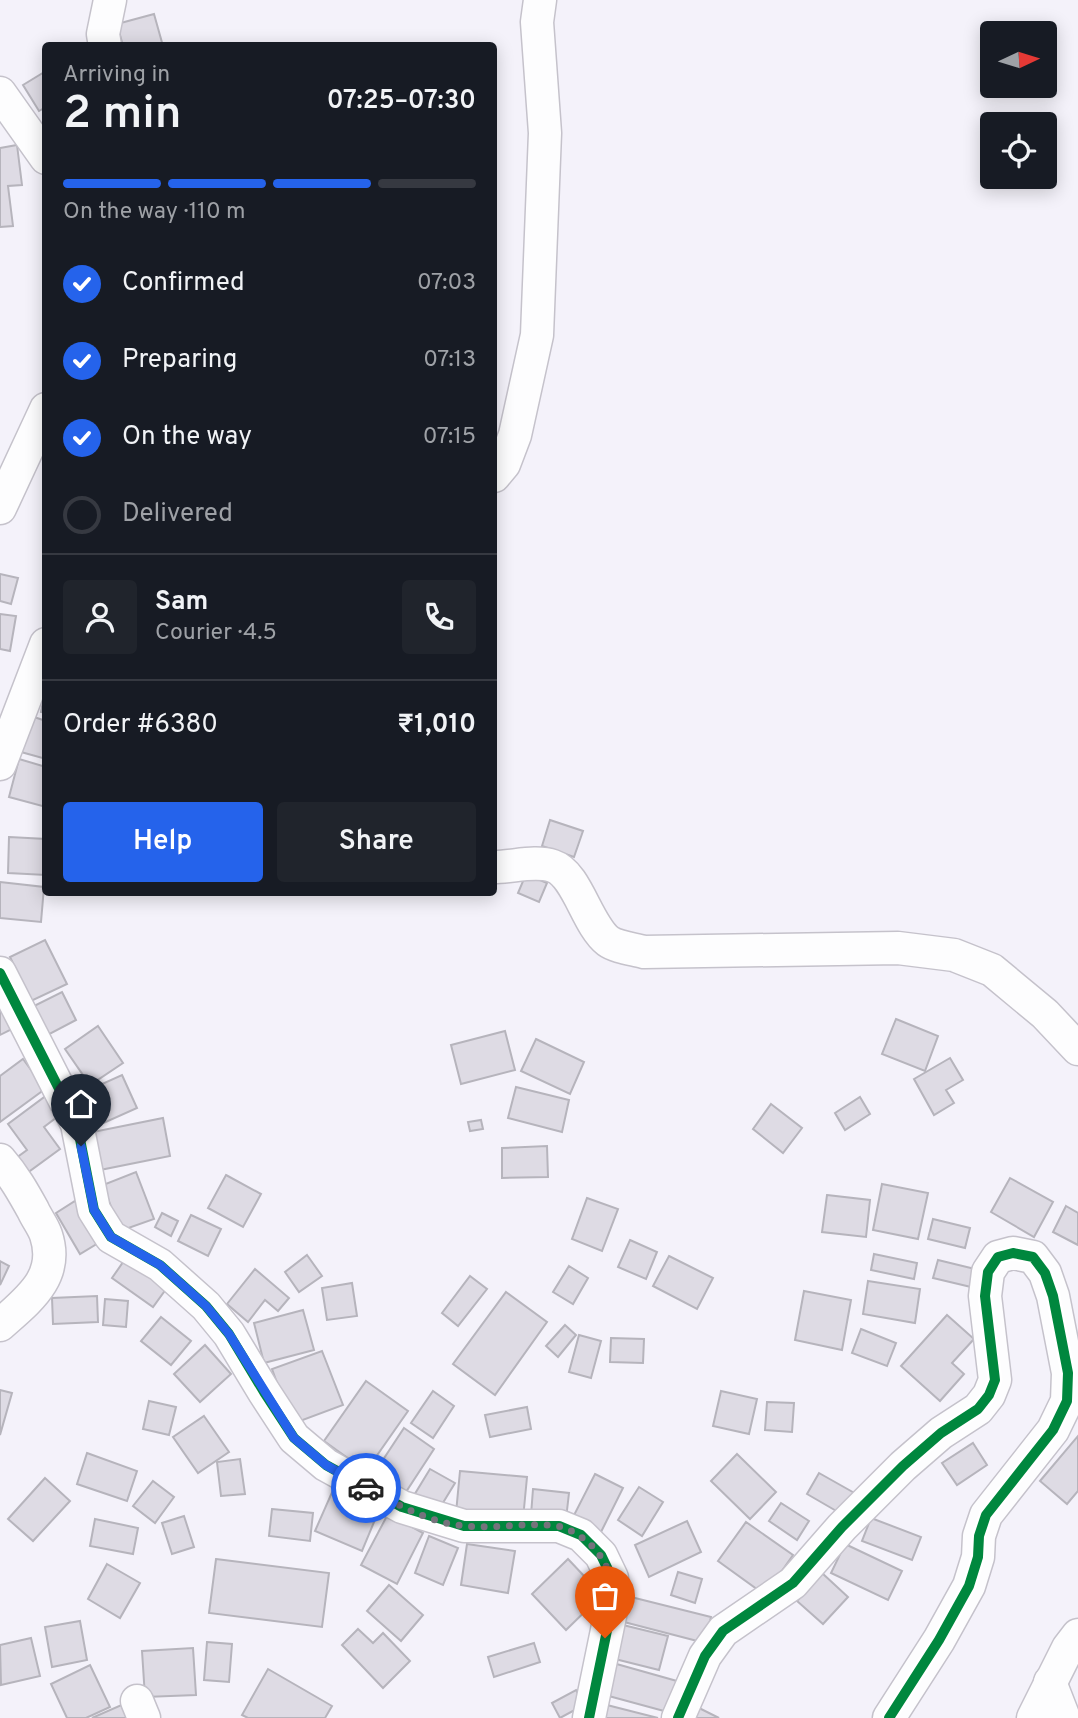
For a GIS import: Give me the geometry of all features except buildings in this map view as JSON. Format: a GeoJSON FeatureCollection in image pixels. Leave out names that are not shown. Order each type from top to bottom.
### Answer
{"type":"FeatureCollection","features":[{"type":"Feature","properties":{"kind":"street"},"geometry":{"type":"LineString","coordinates":[[104,42],[103,34],[110,0]]}},
{"type":"Feature","properties":{"kind":"street"},"geometry":{"type":"LineString","coordinates":[[497,472],[504,464],[515,436],[537,335],[545,133],[537,22],[540,0]]}},
{"type":"Feature","properties":{"kind":"street"},"geometry":{"type":"LineString","coordinates":[[0,93],[42,152]]}},
{"type":"Feature","properties":{"kind":"street"},"geometry":{"type":"LineString","coordinates":[[0,508],[42,418]]}},
{"type":"Feature","properties":{"kind":"street"},"geometry":{"type":"LineString","coordinates":[[0,764],[42,654]]}},
{"type":"Feature","properties":{"kind":"street"},"geometry":{"type":"LineString","coordinates":[[497,867],[541,864],[557,867],[578,892],[598,931],[609,942],[644,951],[898,948],[954,955],[992,970],[1045,1014],[1078,1049]]}},
{"type":"Feature","properties":{"kind":"street"},"geometry":{"type":"LineString","coordinates":[[0,973],[77,1124],[94,1210],[111,1237],[160,1265],[206,1306],[229,1334],[294,1438],[326,1465],[402,1507],[464,1526],[559,1526],[581,1535],[601,1555],[612,1578],[611,1611],[589,1718]]}},
{"type":"Feature","properties":{"kind":"street"},"geometry":{"type":"LineString","coordinates":[[0,1160],[19,1185],[45,1232],[50,1249],[50,1265],[44,1279],[33,1295],[0,1325]]}},
{"type":"Feature","properties":{"kind":"street"},"geometry":{"type":"LineString","coordinates":[[678,1718],[705,1656],[723,1631],[793,1583],[842,1527],[903,1466],[941,1433],[978,1409],[989,1395],[995,1380],[985,1296],[988,1272],[998,1257],[1013,1253],[1033,1256],[1045,1273],[1053,1296],[1068,1373],[1067,1401],[1053,1430],[986,1515],[969,1586],[939,1640],[889,1718]]}},
{"type":"Feature","properties":{"kind":"street"},"geometry":{"type":"LineString","coordinates":[[1033,1718],[1068,1648],[1078,1635]]}},
{"type":"Feature","properties":{"kind":"street"},"geometry":{"type":"LineString","coordinates":[[1050,1682],[1064,1718]]}},
{"type":"Feature","properties":{"kind":"cycle path"},"geometry":{"type":"LineString","coordinates":[[0,973],[77,1124],[94,1210],[111,1237],[160,1265],[206,1306],[229,1334],[294,1438],[326,1465],[402,1507],[464,1526],[559,1526],[581,1535],[601,1555],[612,1578],[611,1611],[589,1718]]}},
{"type":"Feature","properties":{"kind":"cycle path"},"geometry":{"type":"LineString","coordinates":[[678,1718],[705,1656],[723,1631],[793,1583],[842,1527],[903,1466],[941,1433],[978,1409],[989,1395],[995,1380],[985,1296],[988,1272],[998,1257],[1013,1253],[1033,1257],[1045,1273],[1053,1296],[1068,1373],[1067,1401],[1053,1430],[986,1515],[969,1586],[939,1640],[889,1718]]}},
{"type":"Feature","properties":{"kind":"way so far"},"geometry":{"type":"LineString","coordinates":[[366,1488],[402,1507],[464,1526],[559,1526],[581,1535],[601,1555],[612,1578],[611,1611],[605,1638]]}},
{"type":"Feature","properties":{"kind":"route"},"geometry":{"type":"LineString","coordinates":[[81,1146],[94,1210],[111,1237],[160,1265],[206,1306],[229,1334],[294,1438],[326,1465],[366,1488]]}}]}
